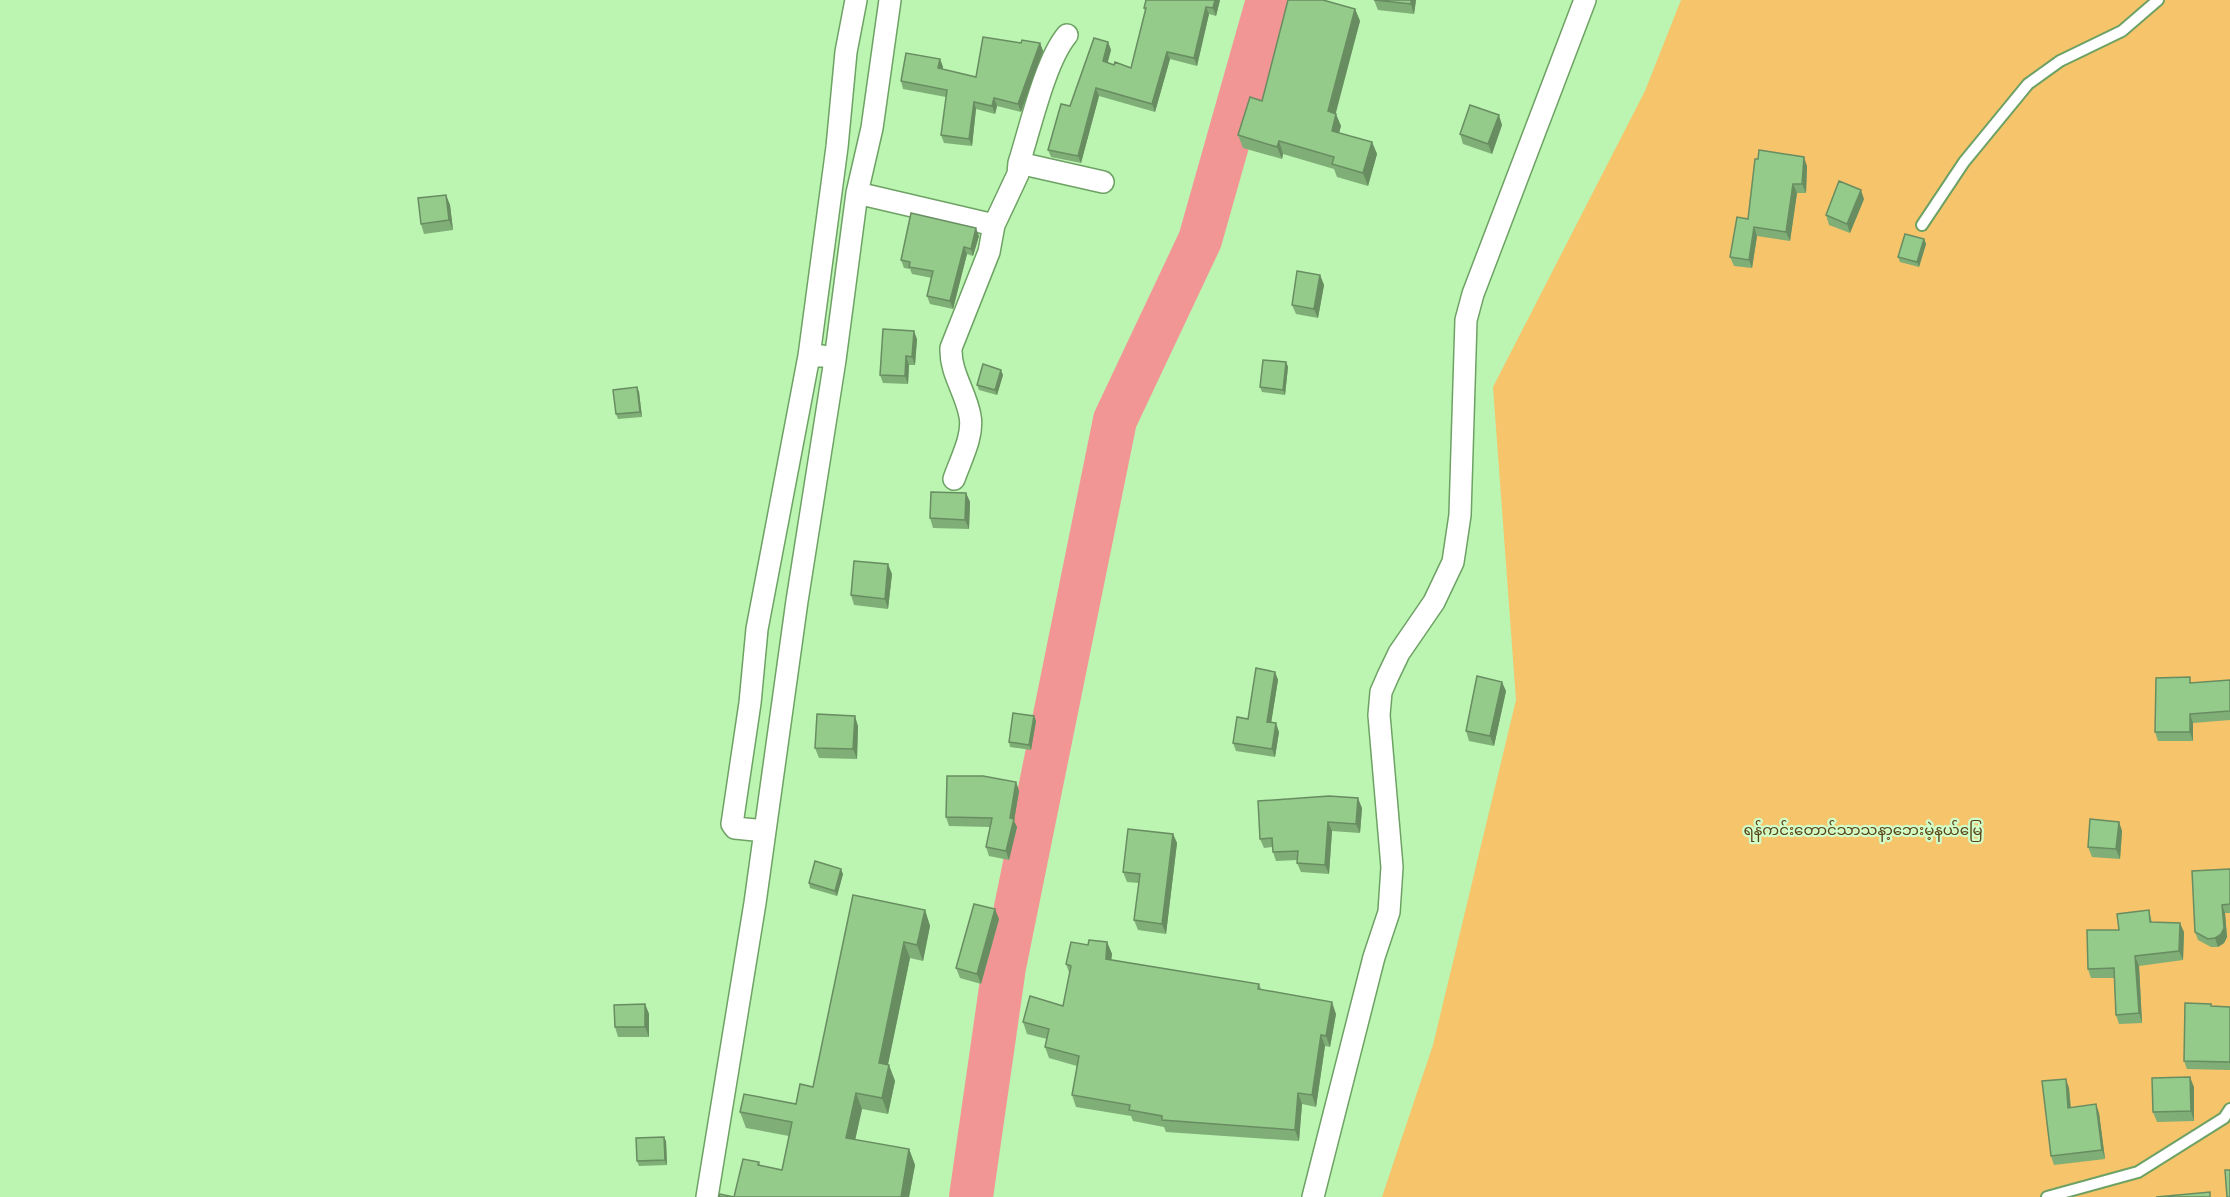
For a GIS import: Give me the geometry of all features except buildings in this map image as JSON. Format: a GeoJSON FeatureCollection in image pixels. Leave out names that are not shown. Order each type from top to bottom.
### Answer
{"type":"FeatureCollection","features":[{"type":"Feature","properties":{"kind":"street"},"geometry":{"type":"LineString","coordinates":[[752,830],[733,828],[732,824],[750,703],[756,635],[822,356],[856,193],[846,52],[856,0]]}},
{"type":"Feature","properties":{"kind":"street"},"geometry":{"type":"LineString","coordinates":[[707,1197],[752,830],[797,601],[822,356],[852,148],[890,0]]}},
{"type":"Feature","properties":{"kind":"street"},"geometry":{"type":"LineString","coordinates":[[1313,1197],[1374,957],[1389,912],[1392,867],[1379,715],[1381,692],[1399,653],[1434,602],[1453,562],[1460,515],[1466,320],[1473,294],[1586,0]]}},
{"type":"Feature","properties":{"kind":"street"},"geometry":{"type":"LineString","coordinates":[[954,479],[966,445],[970,416],[950,360],[951,348],[989,252],[994,225],[1018,174],[1019,163],[1048,70],[1067,35]]}},
{"type":"Feature","properties":{"kind":"street"},"geometry":{"type":"LineString","coordinates":[[1019,163],[1103,182]]}},
{"type":"Feature","properties":{"kind":"street"},"geometry":{"type":"LineString","coordinates":[[856,193],[994,225]]}},
{"type":"Feature","properties":{"kind":"lane"},"geometry":{"type":"LineString","coordinates":[[1922,225],[1964,162],[2028,84],[2060,61],[2112,37],[2158,0]]}},
{"type":"Feature","properties":{"kind":"lane"},"geometry":{"type":"LineString","coordinates":[[2048,1197],[2138,1172],[2224,1118],[2230,1109]]}},
{"type":"Feature","properties":{"kind":"green space","name":"ရန်ကင်းတောင်သာသနာ့ဘေးမဲ့နယ်မြေ"},"geometry":{"type":"Polygon","coordinates":[[[1681,0],[2230,0],[2230,1197],[1382,1197],[1433,1045],[1516,700],[1493,387],[1645,91],[1681,0]]]}},
{"type":"Feature","properties":{"kind":"waterway"},"geometry":{"type":"LineString","coordinates":[[971,1197],[1004,967],[1115,420],[1200,240],[1268,0]]}}]}
